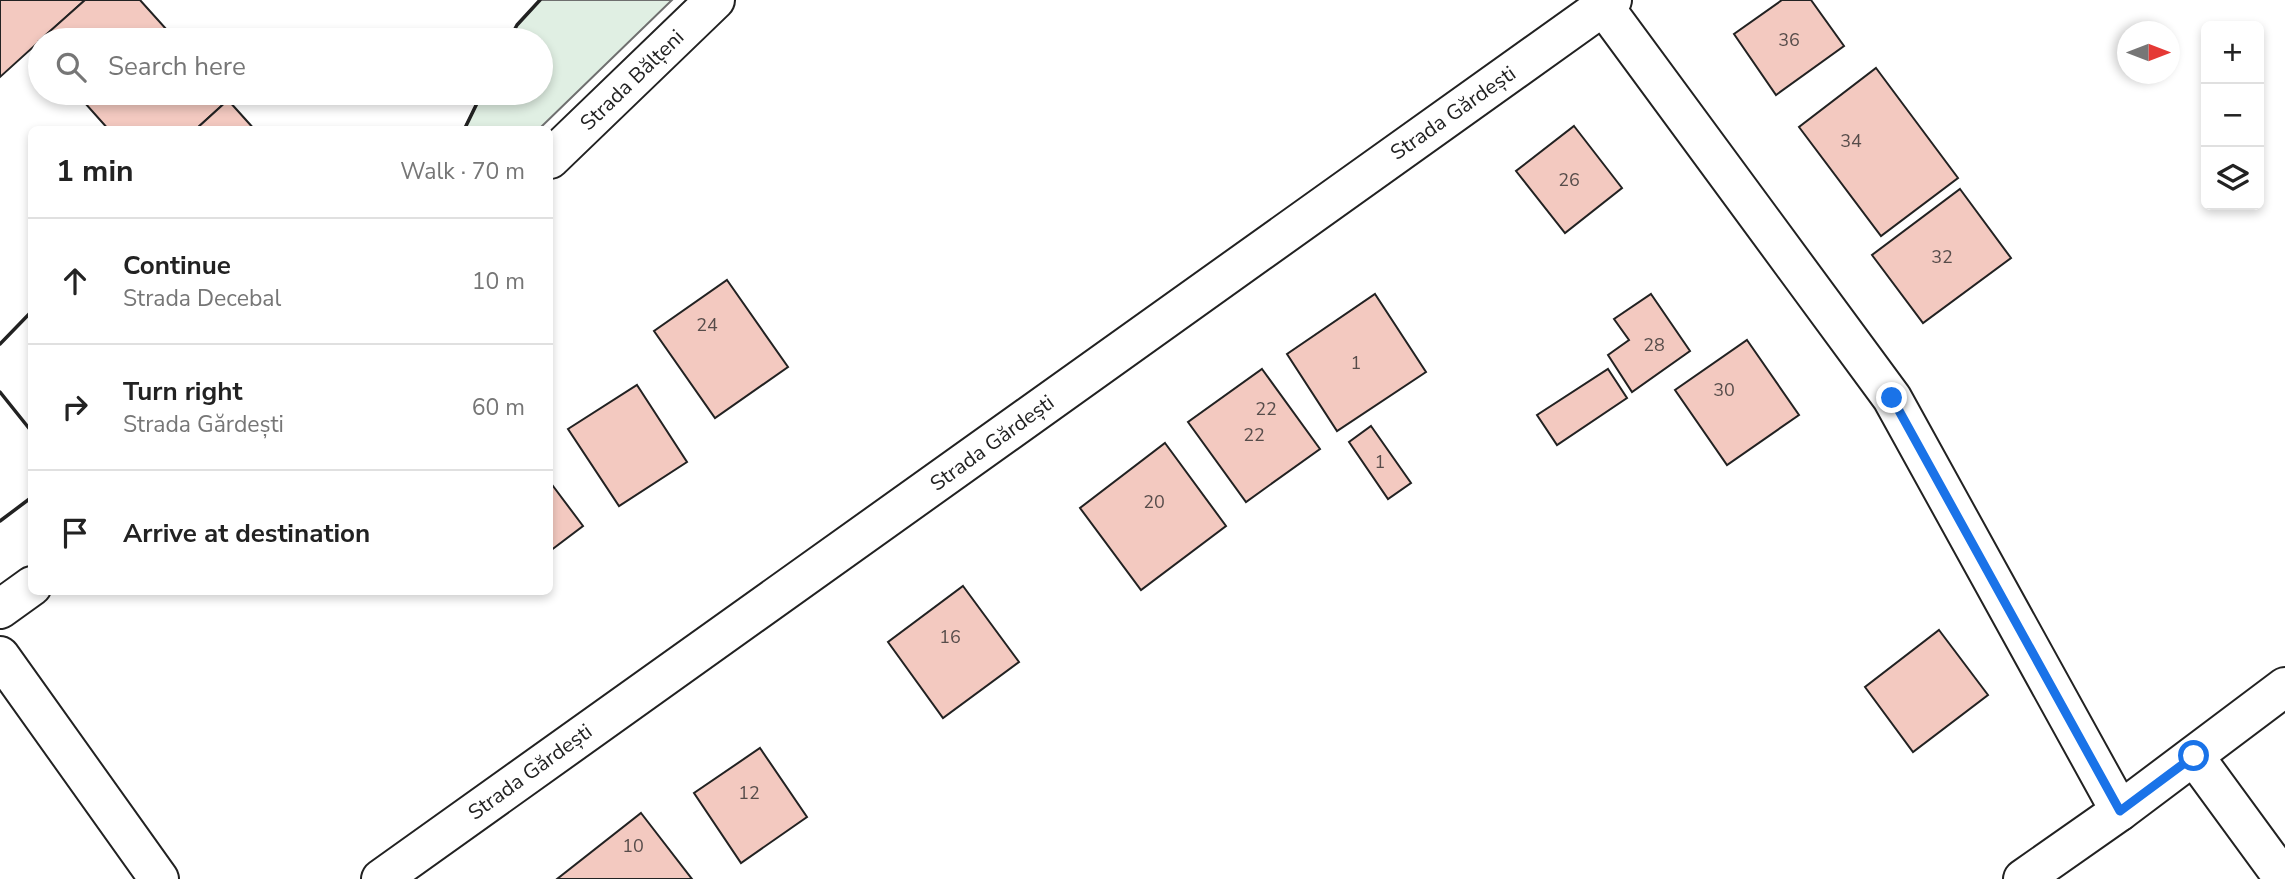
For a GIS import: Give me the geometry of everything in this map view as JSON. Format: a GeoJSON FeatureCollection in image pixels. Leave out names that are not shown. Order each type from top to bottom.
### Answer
{"type":"FeatureCollection","features":[{"type":"Feature","properties":{"kind":"street","name":"Strada Bălțeni"},"geometry":{"type":"LineString","coordinates":[[553,156],[715,0]]}},
{"type":"Feature","properties":{"kind":"street","name":"Strada Gărdești"},"geometry":{"type":"LineString","coordinates":[[381,879],[1605,2],[1892,398],[2120,811]]}},
{"type":"Feature","properties":{"kind":"street"},"geometry":{"type":"LineString","coordinates":[[0,609],[28,589]]}},
{"type":"Feature","properties":{"kind":"street"},"geometry":{"type":"LineString","coordinates":[[0,656],[159,879]]}},
{"type":"Feature","properties":{"kind":"street"},"geometry":{"type":"LineString","coordinates":[[2023,879],[2120,811],[2285,687]]}},
{"type":"Feature","properties":{"kind":"street"},"geometry":{"type":"LineString","coordinates":[[2194,756],[2284,879]]}},
{"type":"Feature","properties":{"kind":"green space"},"geometry":{"type":"Polygon","coordinates":[[[540,0],[672,0],[542,126],[466,126],[476,105],[553,105],[553,28],[515,28],[540,0]]]}},
{"type":"Feature","properties":{"kind":"building"},"geometry":{"type":"Polygon","coordinates":[[[0,0],[85,0],[54,28],[28,28],[28,52],[0,77],[0,0]]]}},
{"type":"Feature","properties":{"kind":"building"},"geometry":{"type":"Polygon","coordinates":[[[85,0],[140,0],[165,28],[54,28],[85,0]]]}},
{"type":"Feature","properties":{"kind":"building"},"geometry":{"type":"Polygon","coordinates":[[[1782,0],[1811,0],[1844,46],[1776,95],[1734,34],[1782,0]]]}},
{"type":"Feature","properties":{"kind":"building"},"geometry":{"type":"Polygon","coordinates":[[[1876,68],[1958,178],[1881,236],[1799,127],[1876,68]]]}},
{"type":"Feature","properties":{"kind":"building"},"geometry":{"type":"Polygon","coordinates":[[[87,105],[222,105],[199,126],[105,126],[87,105]]]}},
{"type":"Feature","properties":{"kind":"building"},"geometry":{"type":"Polygon","coordinates":[[[222,105],[232,105],[251,126],[199,126],[222,105]]]}},
{"type":"Feature","properties":{"kind":"building"},"geometry":{"type":"Polygon","coordinates":[[[1574,126],[1622,188],[1565,233],[1516,171],[1574,126]]]}},
{"type":"Feature","properties":{"kind":"building"},"geometry":{"type":"Polygon","coordinates":[[[1960,189],[2011,258],[1923,323],[1872,255],[1960,189]]]}},
{"type":"Feature","properties":{"kind":"building"},"geometry":{"type":"Polygon","coordinates":[[[727,280],[788,367],[715,418],[654,331],[727,280]]]}},
{"type":"Feature","properties":{"kind":"building"},"geometry":{"type":"Polygon","coordinates":[[[1375,294],[1426,372],[1337,431],[1287,354],[1375,294]]]}},
{"type":"Feature","properties":{"kind":"building"},"geometry":{"type":"Polygon","coordinates":[[[1651,294],[1690,351],[1632,392],[1608,355],[1629,340],[1614,319],[1651,294]]]}},
{"type":"Feature","properties":{"kind":"building"},"geometry":{"type":"Polygon","coordinates":[[[1747,340],[1799,415],[1727,465],[1675,390],[1747,340]]]}},
{"type":"Feature","properties":{"kind":"building"},"geometry":{"type":"Polygon","coordinates":[[[1262,369],[1320,449],[1246,502],[1188,422],[1262,369]]]}},
{"type":"Feature","properties":{"kind":"building"},"geometry":{"type":"Polygon","coordinates":[[[1608,369],[1627,398],[1557,445],[1537,415],[1608,369]]]}},
{"type":"Feature","properties":{"kind":"building"},"geometry":{"type":"Polygon","coordinates":[[[637,385],[687,462],[619,506],[568,429],[637,385]]]}},
{"type":"Feature","properties":{"kind":"building"},"geometry":{"type":"Polygon","coordinates":[[[1371,426],[1411,483],[1388,499],[1349,442],[1371,426]]]}},
{"type":"Feature","properties":{"kind":"building"},"geometry":{"type":"Polygon","coordinates":[[[1165,443],[1226,526],[1141,590],[1080,508],[1165,443]]]}},
{"type":"Feature","properties":{"kind":"building"},"geometry":{"type":"Polygon","coordinates":[[[553,486],[583,526],[553,549],[553,486]]]}},
{"type":"Feature","properties":{"kind":"building"},"geometry":{"type":"Polygon","coordinates":[[[963,586],[1019,662],[943,718],[888,642],[963,586]]]}},
{"type":"Feature","properties":{"kind":"building"},"geometry":{"type":"Polygon","coordinates":[[[1939,630],[1988,695],[1913,752],[1865,687],[1939,630]]]}},
{"type":"Feature","properties":{"kind":"building"},"geometry":{"type":"Polygon","coordinates":[[[760,748],[807,817],[741,863],[694,793],[760,748]]]}},
{"type":"Feature","properties":{"kind":"building"},"geometry":{"type":"Polygon","coordinates":[[[641,813],[692,879],[557,879],[641,813]]]}},
{"type":"Feature","properties":{"kind":"wall"},"geometry":{"type":"LineString","coordinates":[[515,28],[540,0]]}},
{"type":"Feature","properties":{"kind":"wall"},"geometry":{"type":"LineString","coordinates":[[466,126],[476,105]]}},
{"type":"Feature","properties":{"kind":"wall"},"geometry":{"type":"LineString","coordinates":[[0,344],[28,315]]}},
{"type":"Feature","properties":{"kind":"wall"},"geometry":{"type":"LineString","coordinates":[[0,392],[28,427]]}},
{"type":"Feature","properties":{"kind":"wall"},"geometry":{"type":"LineString","coordinates":[[0,521],[28,500]]}},
{"type":"Feature","properties":{"kind":"route"},"geometry":{"type":"LineString","coordinates":[[1892,398],[2120,811],[2194,756]]}}]}
